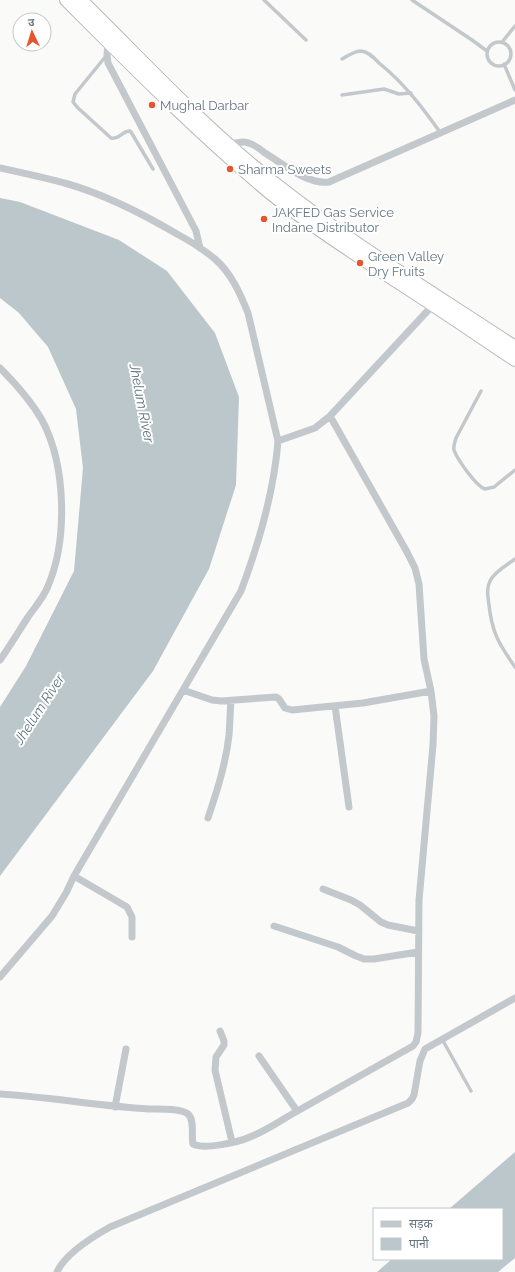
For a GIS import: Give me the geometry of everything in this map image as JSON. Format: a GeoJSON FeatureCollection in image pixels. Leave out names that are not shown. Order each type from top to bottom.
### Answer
{"type":"FeatureCollection","features":[{"type":"Feature","properties":{"kind":"highway"},"geometry":{"type":"LineString","coordinates":[[66,0],[108,41],[224,147],[271,193],[314,226],[515,360]]}},
{"type":"Feature","properties":{"kind":"highway"},"geometry":{"type":"LineString","coordinates":[[81,0],[190,108],[224,147],[330,225],[515,347]]}},
{"type":"Feature","properties":{"kind":"street"},"geometry":{"type":"LineString","coordinates":[[108,41],[106,55],[108,63],[196,231],[200,248]]}},
{"type":"Feature","properties":{"kind":"street"},"geometry":{"type":"LineString","coordinates":[[224,147],[244,142],[253,145],[289,168],[313,181],[322,183],[335,180],[515,100]]}},
{"type":"Feature","properties":{"kind":"street"},"geometry":{"type":"LineString","coordinates":[[0,168],[70,185],[116,202],[162,225],[216,259],[241,294],[248,313],[278,441],[277,460],[272,485],[253,560],[241,591],[52,916],[0,977]]}},
{"type":"Feature","properties":{"kind":"street"},"geometry":{"type":"LineString","coordinates":[[278,441],[315,428],[330,416],[433,305]]}},
{"type":"Feature","properties":{"kind":"street"},"geometry":{"type":"LineString","coordinates":[[0,368],[14,382],[29,401],[42,421],[51,442],[58,468],[62,519],[59,546],[48,587],[0,660]]}},
{"type":"Feature","properties":{"kind":"street"},"geometry":{"type":"LineString","coordinates":[[0,1094],[38,1096],[115,1107],[172,1110],[185,1113],[190,1116],[193,1141],[195,1145],[217,1145],[249,1137],[267,1129],[413,1046],[416,1042],[418,1033],[419,900],[434,745],[434,716],[431,691],[424,659],[419,584],[415,568],[330,416]]}},
{"type":"Feature","properties":{"kind":"street"},"geometry":{"type":"LineString","coordinates":[[183,690],[212,700],[231,701],[276,697],[285,708],[292,710],[363,703],[431,691]]}},
{"type":"Feature","properties":{"kind":"street"},"geometry":{"type":"LineString","coordinates":[[208,818],[218,788],[224,762],[229,736],[231,701]]}},
{"type":"Feature","properties":{"kind":"street"},"geometry":{"type":"LineString","coordinates":[[335,706],[349,806]]}},
{"type":"Feature","properties":{"kind":"street"},"geometry":{"type":"LineString","coordinates":[[74,876],[127,907],[132,917],[132,937]]}},
{"type":"Feature","properties":{"kind":"street"},"geometry":{"type":"LineString","coordinates":[[323,889],[360,905],[381,922],[388,925],[418,931]]}},
{"type":"Feature","properties":{"kind":"street"},"geometry":{"type":"LineString","coordinates":[[274,926],[338,947],[364,959],[374,959],[418,952]]}},
{"type":"Feature","properties":{"kind":"street"},"geometry":{"type":"LineString","coordinates":[[57,1272],[69,1257],[94,1236],[110,1227],[408,1103],[414,1094],[420,1061],[423,1053],[429,1046],[515,998]]}},
{"type":"Feature","properties":{"kind":"street"},"geometry":{"type":"LineString","coordinates":[[220,1031],[224,1045],[216,1056],[215,1070],[232,1142]]}},
{"type":"Feature","properties":{"kind":"street"},"geometry":{"type":"LineString","coordinates":[[115,1107],[126,1049]]}},
{"type":"Feature","properties":{"kind":"street"},"geometry":{"type":"LineString","coordinates":[[259,1056],[297,1111]]}},
{"type":"Feature","properties":{"kind":"lane"},"geometry":{"type":"LineString","coordinates":[[264,0],[306,40]]}},
{"type":"Feature","properties":{"kind":"lane"},"geometry":{"type":"LineString","coordinates":[[412,0],[487,51]]}},
{"type":"Feature","properties":{"kind":"lane"},"geometry":{"type":"LineString","coordinates":[[502,42],[515,26]]}},
{"type":"Feature","properties":{"kind":"lane"},"geometry":{"type":"LineString","coordinates":[[494,42],[502,42],[509,47],[511,55],[508,62],[497,66],[488,59],[487,51],[494,42]]}},
{"type":"Feature","properties":{"kind":"lane"},"geometry":{"type":"LineString","coordinates":[[342,59],[360,51],[370,54],[391,72],[411,93],[441,133]]}},
{"type":"Feature","properties":{"kind":"lane"},"geometry":{"type":"LineString","coordinates":[[106,55],[75,94],[73,102],[111,138],[117,138],[125,131],[132,132],[154,169]]}},
{"type":"Feature","properties":{"kind":"lane"},"geometry":{"type":"LineString","coordinates":[[504,64],[515,90]]}},
{"type":"Feature","properties":{"kind":"lane"},"geometry":{"type":"LineString","coordinates":[[342,95],[384,89],[399,94],[411,93]]}},
{"type":"Feature","properties":{"kind":"lane"},"geometry":{"type":"LineString","coordinates":[[481,391],[456,438],[454,443],[454,452],[475,482],[485,489],[494,487],[515,470]]}},
{"type":"Feature","properties":{"kind":"lane"},"geometry":{"type":"LineString","coordinates":[[515,559],[493,576],[488,586],[487,593],[494,633],[503,650],[515,667]]}},
{"type":"Feature","properties":{"kind":"lane"},"geometry":{"type":"LineString","coordinates":[[442,1039],[471,1091]]}},
{"type":"Feature","properties":{"kind":"water","name":"Jhelum River"},"geometry":{"type":"Polygon","coordinates":[[[0,198],[20,202],[119,240],[167,271],[215,333],[239,397],[236,485],[209,569],[153,671],[0,876],[0,707],[26,666],[74,571],[83,468],[76,409],[48,347],[19,313],[0,298],[0,198]]]}},
{"type":"Feature","properties":{"kind":"water"},"geometry":{"type":"Polygon","coordinates":[[[515,1152],[515,1258],[498,1272],[377,1272],[391,1260],[503,1260],[503,1208],[450,1208],[515,1152]]]}},
{"type":"Feature","properties":{"kind":"place","name":"Mughal Darbar"},"geometry":{"type":"Point","coordinates":[152,105]}},
{"type":"Feature","properties":{"kind":"place","name":"Sharma Sweets"},"geometry":{"type":"Point","coordinates":[230,169]}},
{"type":"Feature","properties":{"kind":"place","name":"JAKFED Gas Service Indane Distributor"},"geometry":{"type":"Point","coordinates":[264,219]}},
{"type":"Feature","properties":{"kind":"place","name":"Green Valley Dry Fruits"},"geometry":{"type":"Point","coordinates":[360,263]}}]}
